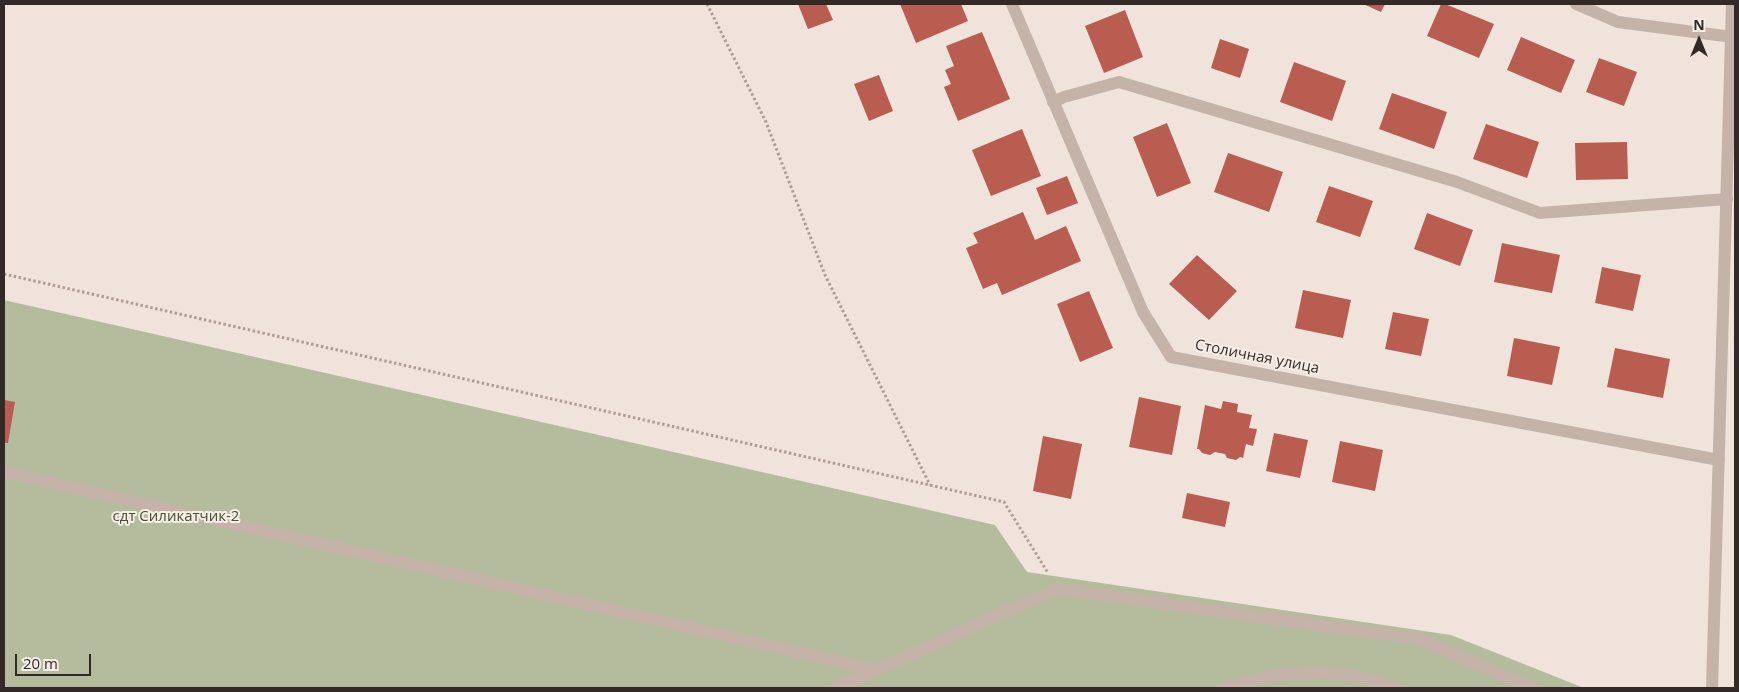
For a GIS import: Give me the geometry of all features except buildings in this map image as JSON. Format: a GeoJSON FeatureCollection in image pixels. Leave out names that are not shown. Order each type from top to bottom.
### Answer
{"type":"FeatureCollection","features":[{"type":"Feature","properties":{"kind":"street","name":"Столичная улица"},"geometry":{"type":"LineString","coordinates":[[1012,4],[1143,312],[1171,357],[1719,460]]}},
{"type":"Feature","properties":{"kind":"street"},"geometry":{"type":"LineString","coordinates":[[1576,4],[1618,22],[1732,37]]}},
{"type":"Feature","properties":{"kind":"street"},"geometry":{"type":"LineString","coordinates":[[1712,688],[1732,4]]}},
{"type":"Feature","properties":{"kind":"street"},"geometry":{"type":"LineString","coordinates":[[1054,102],[1064,97],[1119,82],[1457,182],[1540,213],[1727,199]]}},
{"type":"Feature","properties":{"kind":"street"},"geometry":{"type":"LineString","coordinates":[[4,472],[877,670]]}},
{"type":"Feature","properties":{"kind":"street"},"geometry":{"type":"LineString","coordinates":[[836,688],[1057,589],[1419,639],[1532,688]]}},
{"type":"Feature","properties":{"kind":"street"},"geometry":{"type":"LineString","coordinates":[[1223,688],[1266,677],[1311,672],[1336,673],[1364,678],[1397,688]]}},
{"type":"Feature","properties":{"kind":"path"},"geometry":{"type":"LineString","coordinates":[[707,4],[766,122],[825,275],[930,486]]}},
{"type":"Feature","properties":{"kind":"path"},"geometry":{"type":"LineString","coordinates":[[4,274],[1004,502],[1057,589]]}},
{"type":"Feature","properties":{"kind":"green space","name":"сдт Силикатчик-2"},"geometry":{"type":"Polygon","coordinates":[[[4,300],[995,525],[1027,572],[1451,635],[1584,688],[4,688],[4,300]]]}}]}
